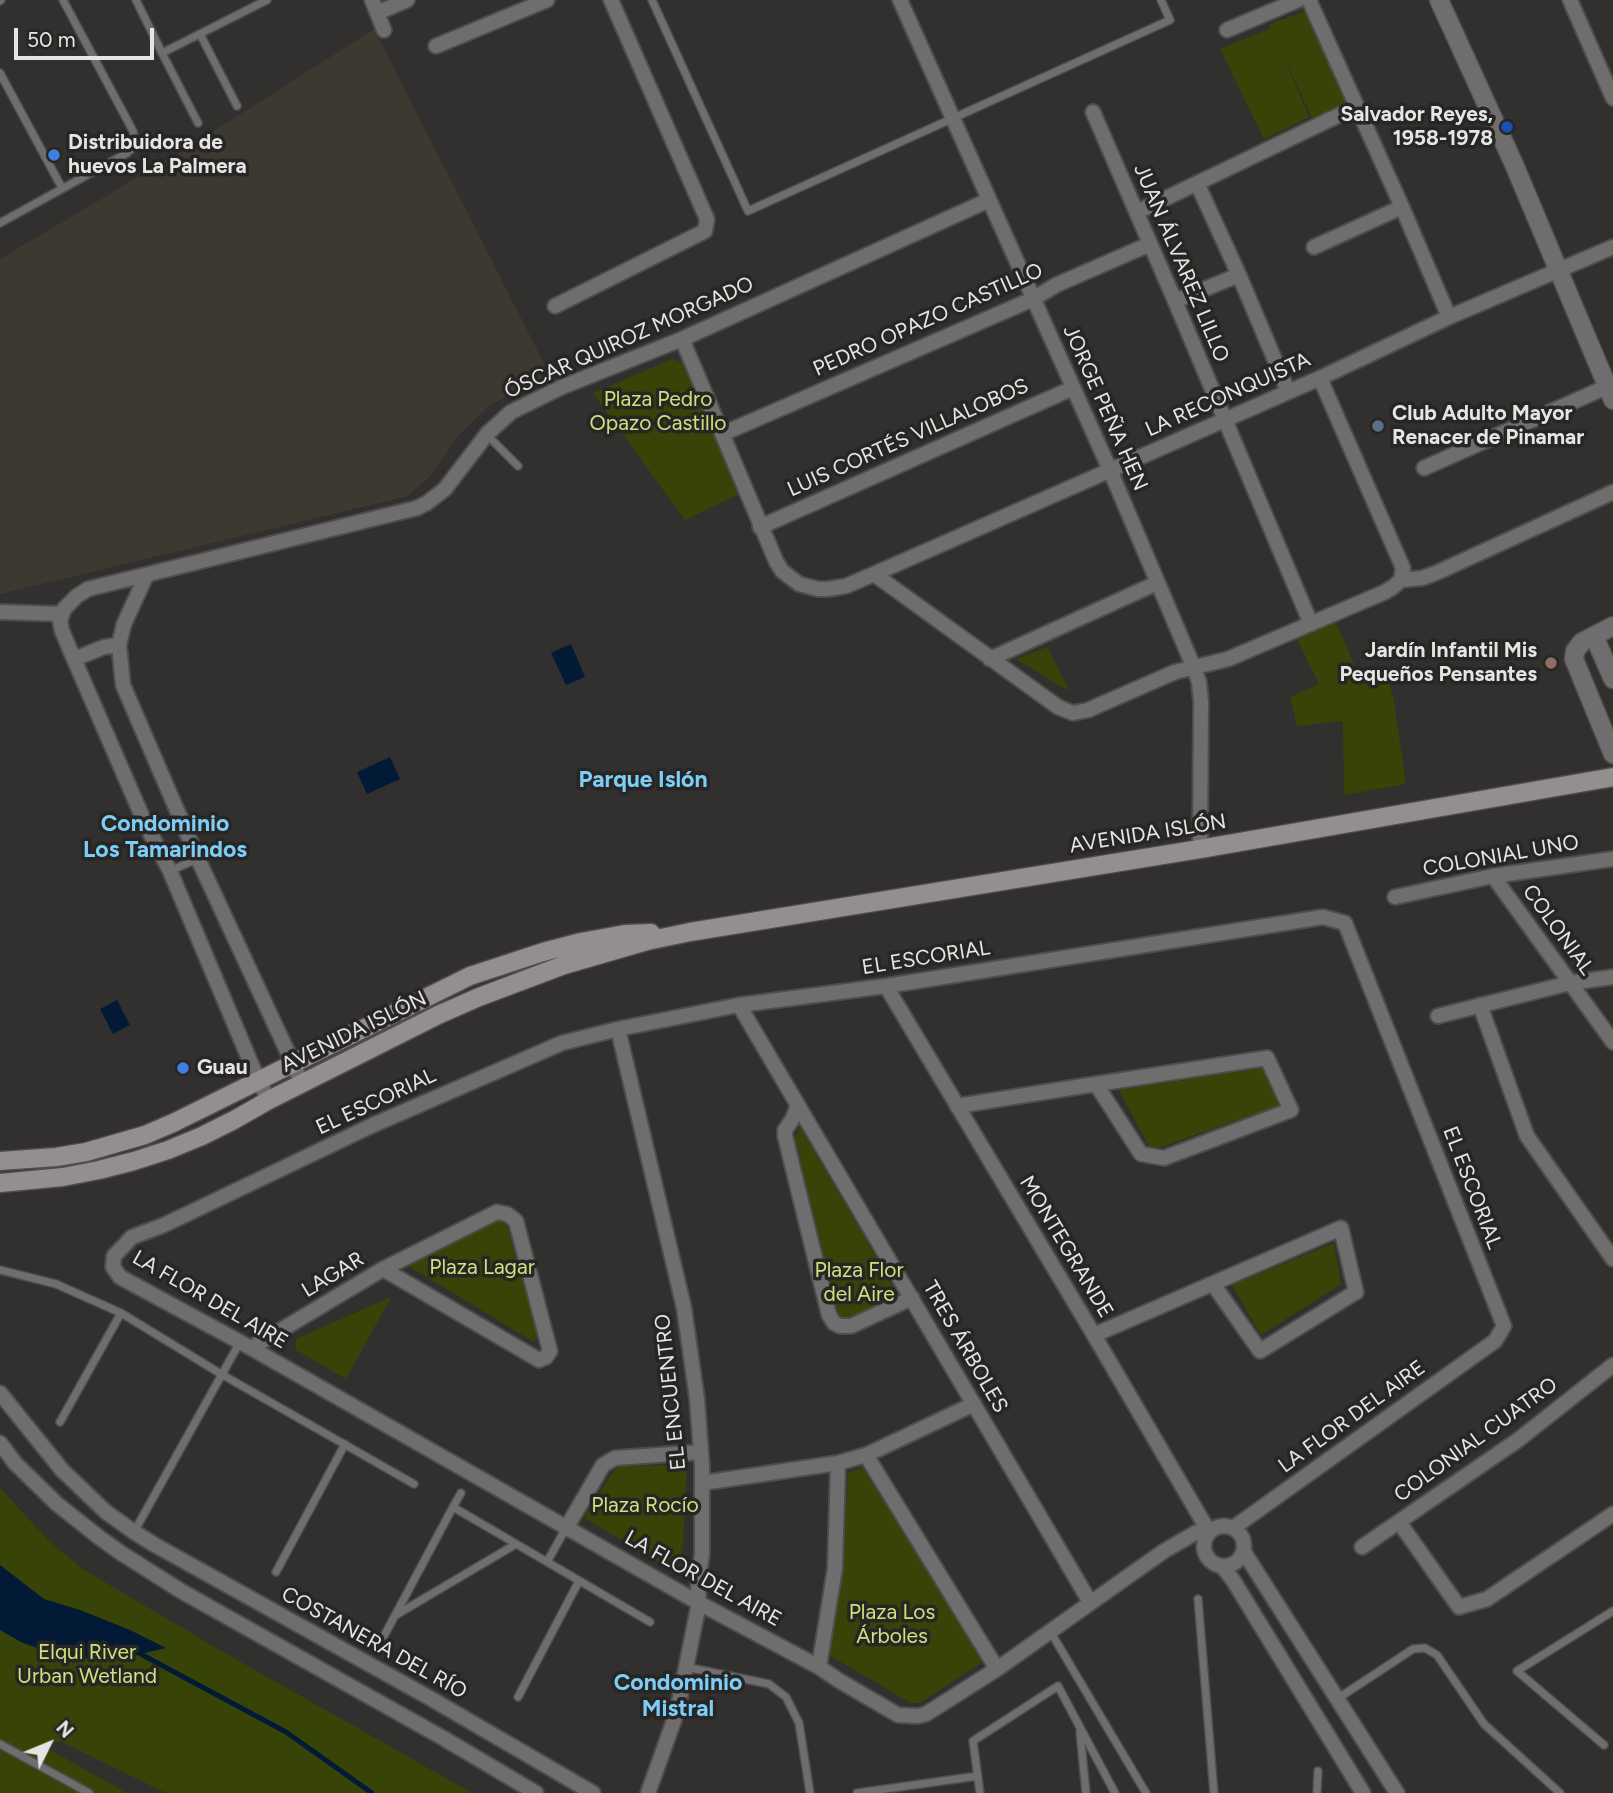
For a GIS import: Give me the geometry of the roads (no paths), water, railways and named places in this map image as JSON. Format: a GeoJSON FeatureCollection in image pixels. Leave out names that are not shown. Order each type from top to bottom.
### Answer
{"type":"FeatureCollection","features":[{"type":"Feature","properties":{"kind":"main road","name":"AVENIDA ISLÓN"},"geometry":{"type":"LineString","coordinates":[[0,1184],[64,1177],[134,1161],[202,1136],[439,1015],[521,980],[605,952],[690,932],[1199,849],[1613,777]]}},
{"type":"Feature","properties":{"kind":"main road","name":"AVENIDA ISLÓN"},"geometry":{"type":"LineString","coordinates":[[0,1161],[55,1157],[116,1144],[173,1123],[470,976],[505,964],[582,942],[625,934],[690,932]]}},
{"type":"Feature","properties":{"kind":"street"},"geometry":{"type":"LineString","coordinates":[[384,30],[375,6],[407,0]]}},
{"type":"Feature","properties":{"kind":"street"},"geometry":{"type":"LineString","coordinates":[[436,46],[547,0]]}},
{"type":"Feature","properties":{"kind":"street"},"geometry":{"type":"LineString","coordinates":[[555,306],[705,231],[707,219],[611,0]]}},
{"type":"Feature","properties":{"kind":"street","name":"JORGE PEÑA HEN"},"geometry":{"type":"LineString","coordinates":[[900,0],[1110,470],[1199,682],[1199,849]]}},
{"type":"Feature","properties":{"kind":"street"},"geometry":{"type":"LineString","coordinates":[[1309,0],[1448,317]]}},
{"type":"Feature","properties":{"kind":"street"},"geometry":{"type":"LineString","coordinates":[[1424,468],[1611,390],[1440,0]]}},
{"type":"Feature","properties":{"kind":"street"},"geometry":{"type":"LineString","coordinates":[[1570,0],[1613,98]]}},
{"type":"Feature","properties":{"kind":"street"},"geometry":{"type":"LineString","coordinates":[[1227,30],[1294,1]]}},
{"type":"Feature","properties":{"kind":"street"},"geometry":{"type":"LineString","coordinates":[[1137,212],[1356,107]]}},
{"type":"Feature","properties":{"kind":"street","name":"JUAN ÁLVAREZ LILLO"},"geometry":{"type":"LineString","coordinates":[[1093,112],[1311,624]]}},
{"type":"Feature","properties":{"kind":"street"},"geometry":{"type":"LineString","coordinates":[[1197,183],[1288,391]]}},
{"type":"Feature","properties":{"kind":"street","name":"ÓSCAR QUIROZ MORGADO"},"geometry":{"type":"LineString","coordinates":[[61,614],[72,600],[88,589],[417,508],[452,482],[486,434],[511,412],[562,387],[682,339],[989,200]]}},
{"type":"Feature","properties":{"kind":"street"},"geometry":{"type":"LineString","coordinates":[[1314,247],[1402,207]]}},
{"type":"Feature","properties":{"kind":"street","name":"PEDRO OPAZO CASTILLO"},"geometry":{"type":"LineString","coordinates":[[722,434],[1033,299],[1056,285],[1150,244]]}},
{"type":"Feature","properties":{"kind":"street","name":"LA RECONQUISTA"},"geometry":{"type":"LineString","coordinates":[[761,527],[782,571],[799,584],[818,589],[846,586],[1320,378],[1448,317],[1613,247]]}},
{"type":"Feature","properties":{"kind":"street"},"geometry":{"type":"LineString","coordinates":[[1175,301],[1238,275]]}},
{"type":"Feature","properties":{"kind":"street"},"geometry":{"type":"LineString","coordinates":[[682,339],[761,527]]}},
{"type":"Feature","properties":{"kind":"street"},"geometry":{"type":"LineString","coordinates":[[874,574],[1058,707],[1073,713],[1088,710],[1175,672],[1228,659],[1385,592],[1401,580],[1403,568],[1320,378]]}},
{"type":"Feature","properties":{"kind":"street","name":"LUIS CORTÉS VILLALOBOS"},"geometry":{"type":"LineString","coordinates":[[761,527],[1073,388]]}},
{"type":"Feature","properties":{"kind":"street"},"geometry":{"type":"LineString","coordinates":[[1401,580],[1437,573],[1613,492]]}},
{"type":"Feature","properties":{"kind":"street"},"geometry":{"type":"LineString","coordinates":[[146,576],[124,624],[119,645],[123,685],[198,859],[302,1083]]}},
{"type":"Feature","properties":{"kind":"street"},"geometry":{"type":"LineString","coordinates":[[990,659],[1157,583]]}},
{"type":"Feature","properties":{"kind":"street"},"geometry":{"type":"LineString","coordinates":[[0,612],[61,614],[62,631],[269,1100]]}},
{"type":"Feature","properties":{"kind":"street"},"geometry":{"type":"LineString","coordinates":[[1613,626],[1582,642],[1575,651],[1574,659],[1613,754]]}},
{"type":"Feature","properties":{"kind":"street"},"geometry":{"type":"LineString","coordinates":[[1594,636],[1613,679]]}},
{"type":"Feature","properties":{"kind":"street"},"geometry":{"type":"LineString","coordinates":[[74,659],[119,645]]}},
{"type":"Feature","properties":{"kind":"street","name":"COLONIAL UNO"},"geometry":{"type":"LineString","coordinates":[[1395,897],[1493,876],[1613,859]]}},
{"type":"Feature","properties":{"kind":"street","name":"COLONIAL"},"geometry":{"type":"LineString","coordinates":[[1493,876],[1613,1042]]}},
{"type":"Feature","properties":{"kind":"street","name":"EL ESCORIAL"},"geometry":{"type":"LineString","coordinates":[[114,1256],[132,1237],[164,1225],[373,1125],[562,1043],[739,1005],[886,986],[1324,916],[1345,923],[1504,1326],[1494,1341]]}},
{"type":"Feature","properties":{"kind":"street"},"geometry":{"type":"LineString","coordinates":[[1437,1016],[1570,983],[1613,977]]}},
{"type":"Feature","properties":{"kind":"street","name":"MONTEGRANDE"},"geometry":{"type":"LineString","coordinates":[[886,986],[1209,1532],[1205,1537],[1204,1550],[1216,1564]]}},
{"type":"Feature","properties":{"kind":"street","name":"TRES ÁRBOLES"},"geometry":{"type":"LineString","coordinates":[[739,1005],[1090,1602]]}},
{"type":"Feature","properties":{"kind":"street"},"geometry":{"type":"LineString","coordinates":[[1480,1005],[1527,1136],[1613,1259]]}},
{"type":"Feature","properties":{"kind":"street","name":"EL ENCUENTRO"},"geometry":{"type":"LineString","coordinates":[[618,1029],[684,1308],[697,1399],[701,1452],[702,1554],[698,1583],[699,1603],[677,1712],[648,1793]]}},
{"type":"Feature","properties":{"kind":"street"},"geometry":{"type":"LineString","coordinates":[[957,1106],[1096,1084],[1267,1058],[1292,1110],[1164,1158],[1141,1154],[1096,1084]]}},
{"type":"Feature","properties":{"kind":"street"},"geometry":{"type":"LineString","coordinates":[[798,1105],[785,1130],[785,1136],[829,1315],[840,1326],[852,1326],[912,1298]]}},
{"type":"Feature","properties":{"kind":"street","name":"LAGAR"},"geometry":{"type":"LineString","coordinates":[[245,1345],[383,1269],[497,1212],[507,1214],[516,1222],[550,1352],[539,1360],[383,1269]]}},
{"type":"Feature","properties":{"kind":"street"},"geometry":{"type":"LineString","coordinates":[[1094,1335],[1341,1228],[1356,1292],[1260,1351],[1213,1284]]}},
{"type":"Feature","properties":{"kind":"street","name":"LA FLOR DEL AIRE"},"geometry":{"type":"LineString","coordinates":[[114,1256],[113,1267],[120,1277],[699,1603],[898,1714],[908,1717],[934,1710],[997,1670],[1164,1551],[1197,1532],[1209,1532]]}},
{"type":"Feature","properties":{"kind":"street","name":"LA FLOR DEL AIRE"},"geometry":{"type":"LineString","coordinates":[[1233,1528],[1494,1341]]}},
{"type":"Feature","properties":{"kind":"street","name":"COLONIAL CUATRO"},"geometry":{"type":"LineString","coordinates":[[1362,1547],[1518,1440],[1613,1365]]}},
{"type":"Feature","properties":{"kind":"street","name":"COSTANERA DEL RÍO"},"geometry":{"type":"LineString","coordinates":[[0,1393],[62,1470],[106,1511],[134,1532],[593,1793]]}},
{"type":"Feature","properties":{"kind":"street"},"geometry":{"type":"LineString","coordinates":[[702,1482],[838,1463],[866,1455],[974,1404]]}},
{"type":"Feature","properties":{"kind":"street"},"geometry":{"type":"LineString","coordinates":[[0,1443],[15,1463],[57,1504],[121,1553],[181,1591],[536,1793]]}},
{"type":"Feature","properties":{"kind":"street"},"geometry":{"type":"LineString","coordinates":[[566,1527],[603,1465],[615,1458],[701,1452]]}},
{"type":"Feature","properties":{"kind":"street"},"geometry":{"type":"LineString","coordinates":[[866,1455],[997,1670]]}},
{"type":"Feature","properties":{"kind":"street"},"geometry":{"type":"LineString","coordinates":[[818,1667],[835,1568],[838,1463]]}},
{"type":"Feature","properties":{"kind":"street"},"geometry":{"type":"LineString","coordinates":[[1399,1522],[1459,1607],[1487,1599],[1613,1514]]}},
{"type":"Feature","properties":{"kind":"street"},"geometry":{"type":"LineString","coordinates":[[1209,1532],[1220,1526],[1239,1532],[1244,1552],[1398,1793]]}},
{"type":"Feature","properties":{"kind":"street"},"geometry":{"type":"LineString","coordinates":[[121,1553],[134,1532]]}},
{"type":"Feature","properties":{"kind":"street"},"geometry":{"type":"LineString","coordinates":[[1164,1551],[1190,1550],[1216,1564],[1233,1580],[1363,1793]]}},
{"type":"Feature","properties":{"kind":"street"},"geometry":{"type":"LineString","coordinates":[[1216,1564],[1236,1563],[1244,1552]]}},
{"type":"Feature","properties":{"kind":"street"},"geometry":{"type":"LineString","coordinates":[[1314,1713],[1338,1699]]}},
{"type":"Feature","properties":{"kind":"lane"},"geometry":{"type":"LineString","coordinates":[[0,222],[127,153],[136,145],[134,131],[63,0]]}},
{"type":"Feature","properties":{"kind":"lane"},"geometry":{"type":"LineString","coordinates":[[136,0],[198,123]]}},
{"type":"Feature","properties":{"kind":"lane"},"geometry":{"type":"LineString","coordinates":[[162,53],[267,0]]}},
{"type":"Feature","properties":{"kind":"lane"},"geometry":{"type":"LineString","coordinates":[[652,0],[748,211],[1170,20],[1161,0]]}},
{"type":"Feature","properties":{"kind":"lane"},"geometry":{"type":"LineString","coordinates":[[201,34],[237,106]]}},
{"type":"Feature","properties":{"kind":"lane"},"geometry":{"type":"LineString","coordinates":[[0,73],[62,188]]}},
{"type":"Feature","properties":{"kind":"lane"},"geometry":{"type":"LineString","coordinates":[[486,434],[518,466]]}},
{"type":"Feature","properties":{"kind":"lane"},"geometry":{"type":"LineString","coordinates":[[170,871],[224,847]]}},
{"type":"Feature","properties":{"kind":"lane"},"geometry":{"type":"LineString","coordinates":[[0,1270],[56,1284],[121,1313],[221,1374],[414,1484]]}},
{"type":"Feature","properties":{"kind":"lane"},"geometry":{"type":"LineString","coordinates":[[60,1422],[121,1313]]}},
{"type":"Feature","properties":{"kind":"lane"},"geometry":{"type":"LineString","coordinates":[[134,1532],[221,1374],[245,1345]]}},
{"type":"Feature","properties":{"kind":"lane"},"geometry":{"type":"LineString","coordinates":[[275,1572],[345,1444]]}},
{"type":"Feature","properties":{"kind":"lane"},"geometry":{"type":"LineString","coordinates":[[384,1636],[461,1493]]}},
{"type":"Feature","properties":{"kind":"lane"},"geometry":{"type":"LineString","coordinates":[[453,1507],[650,1622]]}},
{"type":"Feature","properties":{"kind":"lane"},"geometry":{"type":"LineString","coordinates":[[547,1562],[566,1527]]}},
{"type":"Feature","properties":{"kind":"lane"},"geometry":{"type":"LineString","coordinates":[[395,1615],[516,1544]]}},
{"type":"Feature","properties":{"kind":"lane"},"geometry":{"type":"LineString","coordinates":[[518,1697],[579,1581]]}},
{"type":"Feature","properties":{"kind":"lane"},"geometry":{"type":"LineString","coordinates":[[1198,1599],[1214,1793]]}},
{"type":"Feature","properties":{"kind":"lane"},"geometry":{"type":"LineString","coordinates":[[1604,1745],[1517,1671],[1613,1611]]}},
{"type":"Feature","properties":{"kind":"lane"},"geometry":{"type":"LineString","coordinates":[[1050,1631],[1146,1793]]}},
{"type":"Feature","properties":{"kind":"lane"},"geometry":{"type":"LineString","coordinates":[[1338,1699],[1413,1649],[1425,1648],[1437,1655],[1484,1724],[1560,1793]]}},
{"type":"Feature","properties":{"kind":"lane"},"geometry":{"type":"LineString","coordinates":[[686,1668],[769,1684],[786,1697],[799,1723],[810,1793]]}},
{"type":"Feature","properties":{"kind":"lane"},"geometry":{"type":"LineString","coordinates":[[980,1793],[973,1741],[1058,1686],[1115,1793]]}},
{"type":"Feature","properties":{"kind":"lane"},"geometry":{"type":"LineString","coordinates":[[1080,1728],[1086,1793]]}},
{"type":"Feature","properties":{"kind":"lane"},"geometry":{"type":"LineString","coordinates":[[0,1744],[89,1793]]}},
{"type":"Feature","properties":{"kind":"lane"},"geometry":{"type":"LineString","coordinates":[[1317,1793],[1318,1771]]}},
{"type":"Feature","properties":{"kind":"lane"},"geometry":{"type":"LineString","coordinates":[[857,1793],[978,1776]]}},
{"type":"Feature","properties":{"kind":"water"},"geometry":{"type":"Polygon","coordinates":[[[571,644],[585,677],[566,685],[551,653],[571,644]]]}},
{"type":"Feature","properties":{"kind":"water"},"geometry":{"type":"Polygon","coordinates":[[[390,757],[400,779],[367,794],[357,772],[390,757]]]}},
{"type":"Feature","properties":{"kind":"water"},"geometry":{"type":"Polygon","coordinates":[[[117,1000],[130,1025],[113,1034],[100,1009],[117,1000]]]}},
{"type":"Feature","properties":{"kind":"water"},"geometry":{"type":"Polygon","coordinates":[[[0,1565],[44,1599],[130,1630],[166,1648],[127,1657],[66,1659],[21,1642],[0,1630],[0,1565]]]}},
{"type":"Feature","properties":{"kind":"waterway"},"geometry":{"type":"LineString","coordinates":[[135,1651],[286,1732],[372,1793]]}},
{"type":"Feature","properties":{"kind":"place","name":"Salvador Reyes, 1958-1978"},"geometry":{"type":"Point","coordinates":[1507,127]}},
{"type":"Feature","properties":{"kind":"place","name":"Distribuidora de huevos La Palmera"},"geometry":{"type":"Point","coordinates":[54,155]}},
{"type":"Feature","properties":{"kind":"place","name":"Club Adulto Mayor Renacer de Pinamar"},"geometry":{"type":"Point","coordinates":[1378,426]}},
{"type":"Feature","properties":{"kind":"place","name":"Jardín Infantil Mis Pequeños Pensantes"},"geometry":{"type":"Point","coordinates":[1551,663]}},
{"type":"Feature","properties":{"kind":"place","name":"Guau"},"geometry":{"type":"Point","coordinates":[183,1068]}},
{"type":"Feature","properties":{"kind":"district","name":"Parque Islón"},"geometry":{"type":"Point","coordinates":[643,780]}},
{"type":"Feature","properties":{"kind":"district","name":"Condominio Los Tamarindos"},"geometry":{"type":"Point","coordinates":[165,837]}},
{"type":"Feature","properties":{"kind":"district","name":"Condominio Mistral"},"geometry":{"type":"Point","coordinates":[678,1696]}},
{"type":"Feature","properties":{"kind":"park label","name":"Plaza Pedro Opazo Castillo"},"geometry":{"type":"Point","coordinates":[658,412]}},
{"type":"Feature","properties":{"kind":"park label","name":"Plaza Lagar"},"geometry":{"type":"Point","coordinates":[482,1268]}},
{"type":"Feature","properties":{"kind":"park label","name":"Plaza Flor del Aire"},"geometry":{"type":"Point","coordinates":[859,1283]}},
{"type":"Feature","properties":{"kind":"park label","name":"Plaza Rocío"},"geometry":{"type":"Point","coordinates":[645,1506]}},
{"type":"Feature","properties":{"kind":"park label","name":"Plaza Los Árboles"},"geometry":{"type":"Point","coordinates":[892,1625]}},
{"type":"Feature","properties":{"kind":"park label","name":"Elqui River Urban Wetland"},"geometry":{"type":"Point","coordinates":[87,1665]}}]}
